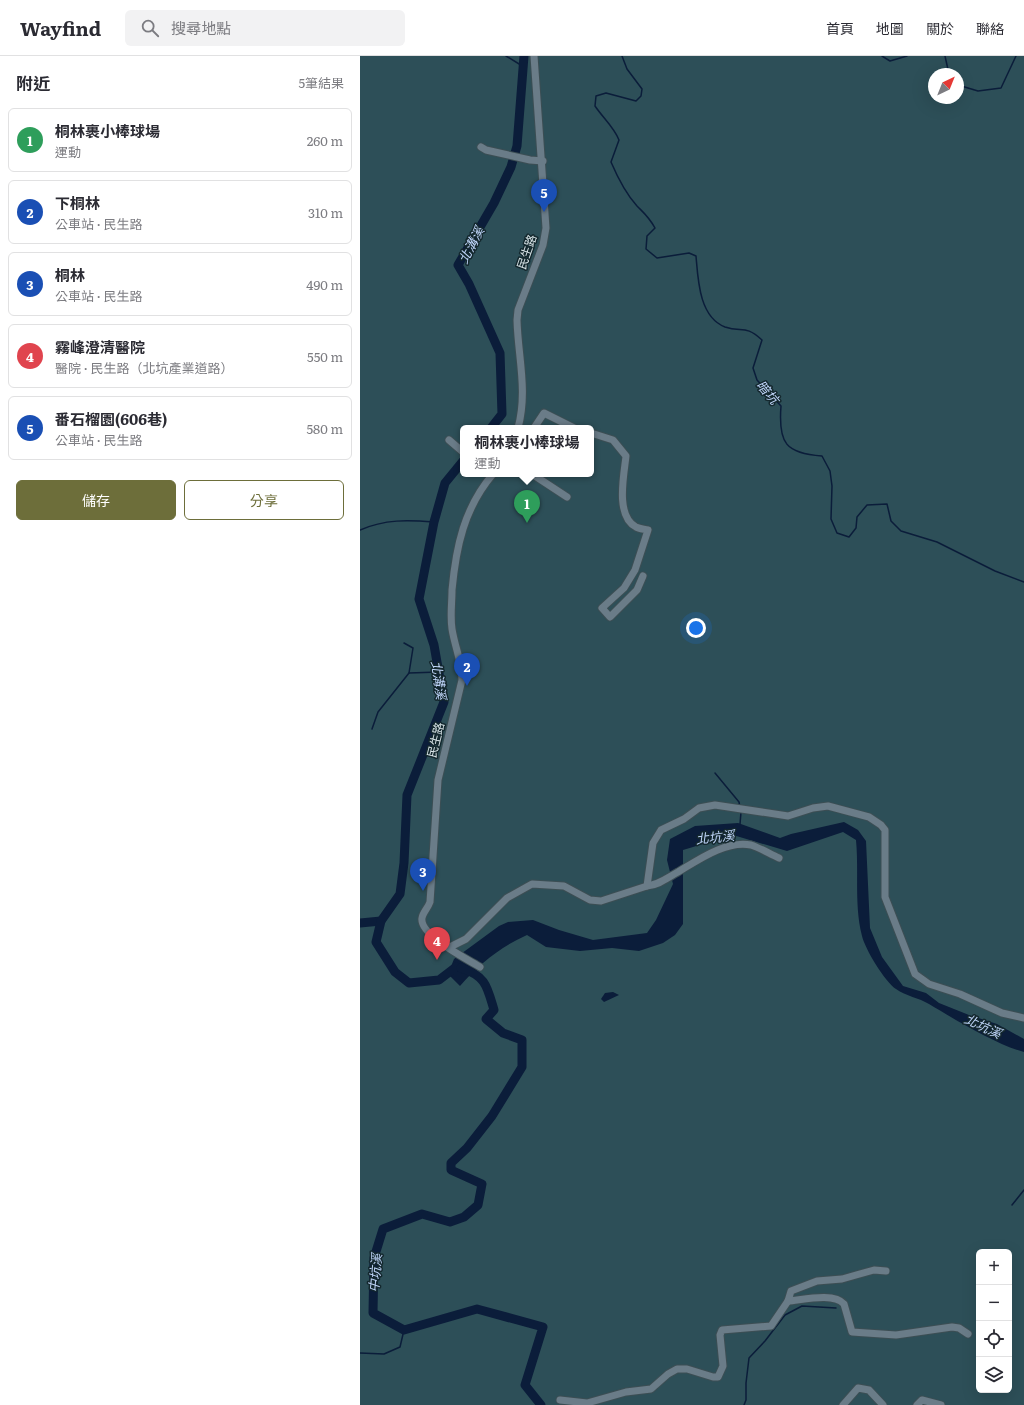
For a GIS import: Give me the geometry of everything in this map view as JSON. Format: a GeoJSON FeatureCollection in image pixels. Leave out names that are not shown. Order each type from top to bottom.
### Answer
{"type":"FeatureCollection","features":[{"type":"Feature","properties":{"kind":"street","name":"民生路"},"geometry":{"type":"LineString","coordinates":[[519,425],[523,405],[523,381],[516,320],[518,310],[546,236],[543,161],[534,56]]}},
{"type":"Feature","properties":{"kind":"street"},"geometry":{"type":"LineString","coordinates":[[484,148],[530,160],[543,161]]}},
{"type":"Feature","properties":{"kind":"street"},"geometry":{"type":"LineString","coordinates":[[536,425],[544,412],[568,425]]}},
{"type":"Feature","properties":{"kind":"street"},"geometry":{"type":"LineString","coordinates":[[594,434],[613,440],[626,456],[622,492],[623,510],[628,520],[636,528],[648,530],[643,548],[624,588],[602,608],[610,617],[637,590],[643,576]]}},
{"type":"Feature","properties":{"kind":"street"},"geometry":{"type":"LineString","coordinates":[[451,442],[460,450]]}},
{"type":"Feature","properties":{"kind":"street","name":"民生路"},"geometry":{"type":"LineString","coordinates":[[452,950],[430,936],[422,923],[423,915],[430,902],[438,780],[462,680],[462,664],[452,630],[451,615],[457,545],[472,505],[489,477]]}},
{"type":"Feature","properties":{"kind":"street"},"geometry":{"type":"LineString","coordinates":[[537,477],[567,497]]}},
{"type":"Feature","properties":{"kind":"street"},"geometry":{"type":"LineString","coordinates":[[647,886],[653,843],[661,830],[684,819],[699,808],[715,805],[788,816],[813,808],[828,806],[869,817],[881,824],[885,830],[885,897],[915,974],[929,984],[960,994],[1002,1013],[1024,1018]]}},
{"type":"Feature","properties":{"kind":"street"},"geometry":{"type":"LineString","coordinates":[[480,967],[452,950],[507,898],[532,884],[564,886],[590,900],[601,902],[647,886],[657,885],[690,865],[720,850],[739,844],[752,846],[779,858]]}},
{"type":"Feature","properties":{"kind":"street"},"geometry":{"type":"LineString","coordinates":[[560,1400],[587,1403],[626,1392],[651,1389],[668,1374],[677,1369],[687,1369],[713,1377],[718,1377],[723,1366],[720,1335],[722,1330],[730,1328],[771,1326],[788,1302],[791,1291],[817,1281],[842,1279],[874,1270],[886,1271]]}},
{"type":"Feature","properties":{"kind":"street"},"geometry":{"type":"LineString","coordinates":[[788,1302],[825,1297],[842,1301],[852,1332],[896,1335],[952,1327],[960,1328],[968,1334]]}},
{"type":"Feature","properties":{"kind":"street"},"geometry":{"type":"LineString","coordinates":[[844,1405],[858,1388],[869,1390],[883,1405]]}},
{"type":"Feature","properties":{"kind":"street"},"geometry":{"type":"LineString","coordinates":[[917,1405],[922,1400],[941,1405]]}},
{"type":"Feature","properties":{"kind":"shaded area"},"geometry":{"type":"Polygon","coordinates":[[[360,56],[1024,56],[1024,1405],[360,1405],[360,56]]]}},
{"type":"Feature","properties":{"kind":"water","name":"北坑溪"},"geometry":{"type":"Polygon","coordinates":[[[844,822],[858,830],[866,841],[870,928],[882,957],[903,986],[926,993],[939,1003],[997,1024],[1024,1039],[1024,1052],[1013,1049],[989,1038],[925,1002],[896,989],[886,980],[871,957],[862,936],[857,900],[856,840],[843,832],[787,851],[733,835],[683,850],[683,924],[675,935],[663,943],[639,951],[612,948],[580,951],[546,947],[527,935],[490,957],[460,986],[448,974],[454,959],[499,926],[508,922],[533,920],[559,930],[593,940],[647,933],[656,920],[673,884],[667,860],[670,839],[695,826],[738,823],[780,838],[791,834],[844,822]]]}},
{"type":"Feature","properties":{"kind":"water"},"geometry":{"type":"Polygon","coordinates":[[[613,992],[619,995],[604,1002],[601,999],[605,993],[613,992]]]}},
{"type":"Feature","properties":{"kind":"waterway"},"geometry":{"type":"LineString","coordinates":[[506,56],[524,67]]}},
{"type":"Feature","properties":{"kind":"waterway","name":"北溝溪"},"geometry":{"type":"LineString","coordinates":[[493,425],[502,414],[500,353],[469,284],[458,265],[494,203],[511,167],[517,146],[524,56]]}},
{"type":"Feature","properties":{"kind":"waterway","name":"暗坑"},"geometry":{"type":"LineString","coordinates":[[622,56],[627,69],[642,89],[641,96],[636,101],[606,93],[596,96],[595,106],[617,135],[619,140],[611,162],[616,173],[629,196],[649,218],[655,228],[647,236],[646,249],[657,258],[689,253],[696,256],[699,286],[705,306],[710,315],[716,322],[725,327],[747,330],[762,340],[753,368],[757,380],[781,406],[781,429],[783,438],[787,444],[792,449],[800,452],[822,456],[830,471],[832,486],[831,519],[837,533],[849,537],[856,528],[857,517],[867,505],[887,504],[891,521],[901,531],[937,542],[995,571],[1024,582]]}},
{"type":"Feature","properties":{"kind":"waterway"},"geometry":{"type":"LineString","coordinates":[[882,56],[890,61],[907,56]]}},
{"type":"Feature","properties":{"kind":"waterway"},"geometry":{"type":"LineString","coordinates":[[945,56],[948,68]]}},
{"type":"Feature","properties":{"kind":"waterway"},"geometry":{"type":"LineString","coordinates":[[964,87],[978,91],[1001,88],[1016,56]]}},
{"type":"Feature","properties":{"kind":"waterway","name":"北溝溪"},"geometry":{"type":"LineString","coordinates":[[456,967],[439,980],[409,983],[395,972],[376,942],[381,921],[400,894],[404,863],[407,795],[444,702],[434,645],[419,599],[434,522],[445,483],[460,465]]}},
{"type":"Feature","properties":{"kind":"waterway"},"geometry":{"type":"LineString","coordinates":[[360,530],[369,526],[397,521],[434,522]]}},
{"type":"Feature","properties":{"kind":"waterway"},"geometry":{"type":"LineString","coordinates":[[404,643],[413,648],[409,673]]}},
{"type":"Feature","properties":{"kind":"waterway"},"geometry":{"type":"LineString","coordinates":[[372,729],[378,712],[409,673],[439,672]]}},
{"type":"Feature","properties":{"kind":"waterway"},"geometry":{"type":"LineString","coordinates":[[715,773],[739,802],[740,807]]}},
{"type":"Feature","properties":{"kind":"waterway"},"geometry":{"type":"LineString","coordinates":[[740,824],[741,812]]}},
{"type":"Feature","properties":{"kind":"waterway"},"geometry":{"type":"LineString","coordinates":[[360,923],[381,921]]}},
{"type":"Feature","properties":{"kind":"waterway","name":"中坑溪"},"geometry":{"type":"LineString","coordinates":[[461,968],[481,978],[487,988],[494,1010],[486,1019],[503,1033],[522,1040],[522,1067],[492,1116],[467,1148],[451,1163],[451,1170],[482,1184],[478,1205],[464,1217],[450,1222],[422,1214],[383,1229],[374,1258],[373,1313],[404,1330],[477,1309],[543,1327],[525,1385],[541,1405]]}},
{"type":"Feature","properties":{"kind":"waterway"},"geometry":{"type":"LineString","coordinates":[[1012,1205],[1024,1190]]}},
{"type":"Feature","properties":{"kind":"waterway"},"geometry":{"type":"LineString","coordinates":[[744,1405],[746,1400],[746,1383],[749,1358],[765,1341],[785,1315],[802,1306],[836,1308]]}},
{"type":"Feature","properties":{"kind":"waterway"},"geometry":{"type":"LineString","coordinates":[[360,1353],[384,1354],[400,1347],[404,1330]]}},
{"type":"Feature","properties":{"kind":"place","name":"番石榴園(606巷)"},"geometry":{"type":"Point","coordinates":[544,212]}},
{"type":"Feature","properties":{"kind":"place","name":"桐林裹小棒球場"},"geometry":{"type":"Point","coordinates":[527,523]}},
{"type":"Feature","properties":{"kind":"place","name":"下桐林"},"geometry":{"type":"Point","coordinates":[467,686]}},
{"type":"Feature","properties":{"kind":"place","name":"桐林"},"geometry":{"type":"Point","coordinates":[423,891]}},
{"type":"Feature","properties":{"kind":"place","name":"霧峰澄清醫院"},"geometry":{"type":"Point","coordinates":[437,960]}}]}
